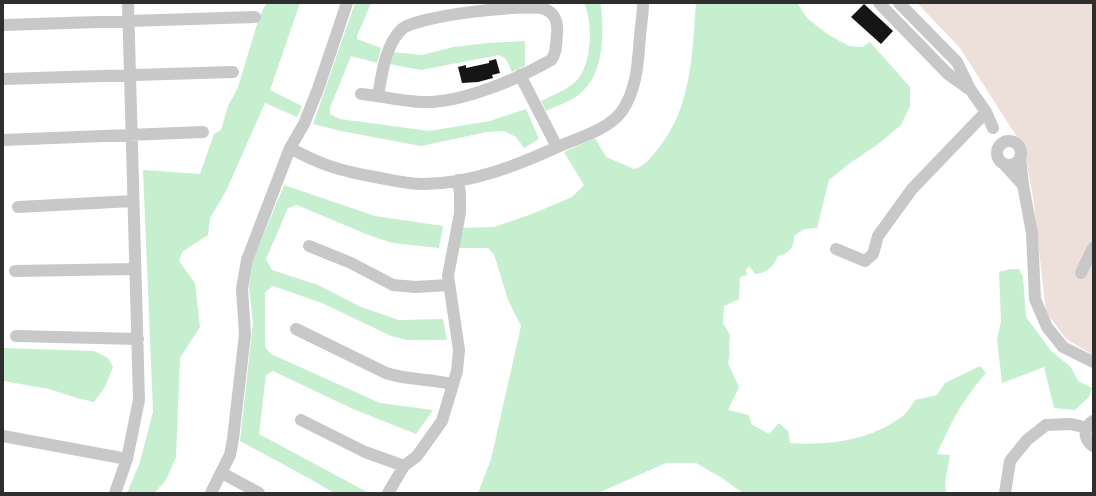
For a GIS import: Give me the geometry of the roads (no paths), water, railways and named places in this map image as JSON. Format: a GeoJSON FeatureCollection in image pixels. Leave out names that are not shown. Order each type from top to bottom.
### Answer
{"type":"FeatureCollection","features":[{"type":"Feature","properties":{"kind":"street"},"geometry":{"type":"LineString","coordinates":[[114,493],[127,459],[139,400],[138,339],[134,268],[132,135],[128,75],[128,3]]}},
{"type":"Feature","properties":{"kind":"street"},"geometry":{"type":"LineString","coordinates":[[211,493],[230,455],[236,423],[245,334],[242,289],[246,266],[290,148],[304,124],[318,89],[347,3]]}},
{"type":"Feature","properties":{"kind":"street"},"geometry":{"type":"LineString","coordinates":[[290,148],[314,162],[355,174],[413,183],[435,183],[492,173],[557,148],[597,129],[621,113],[628,100],[636,78],[642,3]]}},
{"type":"Feature","properties":{"kind":"street"},"geometry":{"type":"LineString","coordinates":[[879,3],[948,74],[970,89]]}},
{"type":"Feature","properties":{"kind":"street"},"geometry":{"type":"LineString","coordinates":[[899,3],[956,62],[970,89],[986,112],[993,128],[998,149],[998,157],[1023,185]]}},
{"type":"Feature","properties":{"kind":"street"},"geometry":{"type":"LineString","coordinates":[[361,94],[422,102],[474,94],[546,63],[554,56],[558,24],[555,17],[545,10],[538,8],[488,10],[456,14],[410,24],[399,32],[390,49],[384,64],[378,96]]}},
{"type":"Feature","properties":{"kind":"street"},"geometry":{"type":"LineString","coordinates":[[3,25],[129,20],[255,18]]}},
{"type":"Feature","properties":{"kind":"street"},"geometry":{"type":"LineString","coordinates":[[3,80],[233,72]]}},
{"type":"Feature","properties":{"kind":"street"},"geometry":{"type":"LineString","coordinates":[[520,75],[557,148]]}},
{"type":"Feature","properties":{"kind":"street"},"geometry":{"type":"LineString","coordinates":[[836,249],[865,261],[869,259],[873,254],[878,236],[912,189],[986,112]]}},
{"type":"Feature","properties":{"kind":"street"},"geometry":{"type":"LineString","coordinates":[[993,128],[1014,142],[1020,148],[1023,185],[1032,233],[1035,299],[1047,328],[1063,347],[1093,362]]}},
{"type":"Feature","properties":{"kind":"street"},"geometry":{"type":"LineString","coordinates":[[3,140],[203,132]]}},
{"type":"Feature","properties":{"kind":"street"},"geometry":{"type":"LineString","coordinates":[[998,149],[1002,143],[1014,142]]}},
{"type":"Feature","properties":{"kind":"street"},"geometry":{"type":"LineString","coordinates":[[1003,163],[1015,163],[1020,157]]}},
{"type":"Feature","properties":{"kind":"street"},"geometry":{"type":"LineString","coordinates":[[388,493],[404,466],[417,456],[442,421],[457,370],[459,350],[449,285],[451,257],[458,228],[460,194],[458,180]]}},
{"type":"Feature","properties":{"kind":"street"},"geometry":{"type":"LineString","coordinates":[[18,207],[133,201]]}},
{"type":"Feature","properties":{"kind":"street"},"geometry":{"type":"LineString","coordinates":[[310,246],[351,263],[393,285],[415,287],[449,285]]}},
{"type":"Feature","properties":{"kind":"street"},"geometry":{"type":"LineString","coordinates":[[1081,273],[1093,248]]}},
{"type":"Feature","properties":{"kind":"street"},"geometry":{"type":"LineString","coordinates":[[15,271],[134,268]]}},
{"type":"Feature","properties":{"kind":"street"},"geometry":{"type":"LineString","coordinates":[[296,329],[397,377],[452,384]]}},
{"type":"Feature","properties":{"kind":"street"},"geometry":{"type":"LineString","coordinates":[[16,336],[138,339]]}},
{"type":"Feature","properties":{"kind":"street"},"geometry":{"type":"LineString","coordinates":[[301,420],[365,452],[404,466]]}},
{"type":"Feature","properties":{"kind":"street"},"geometry":{"type":"LineString","coordinates":[[1005,493],[1010,461],[1027,440],[1046,425],[1070,424],[1088,430]]}},
{"type":"Feature","properties":{"kind":"street"},"geometry":{"type":"LineString","coordinates":[[3,436],[127,459]]}},
{"type":"Feature","properties":{"kind":"street"},"geometry":{"type":"LineString","coordinates":[[222,473],[259,493]]}}]}
